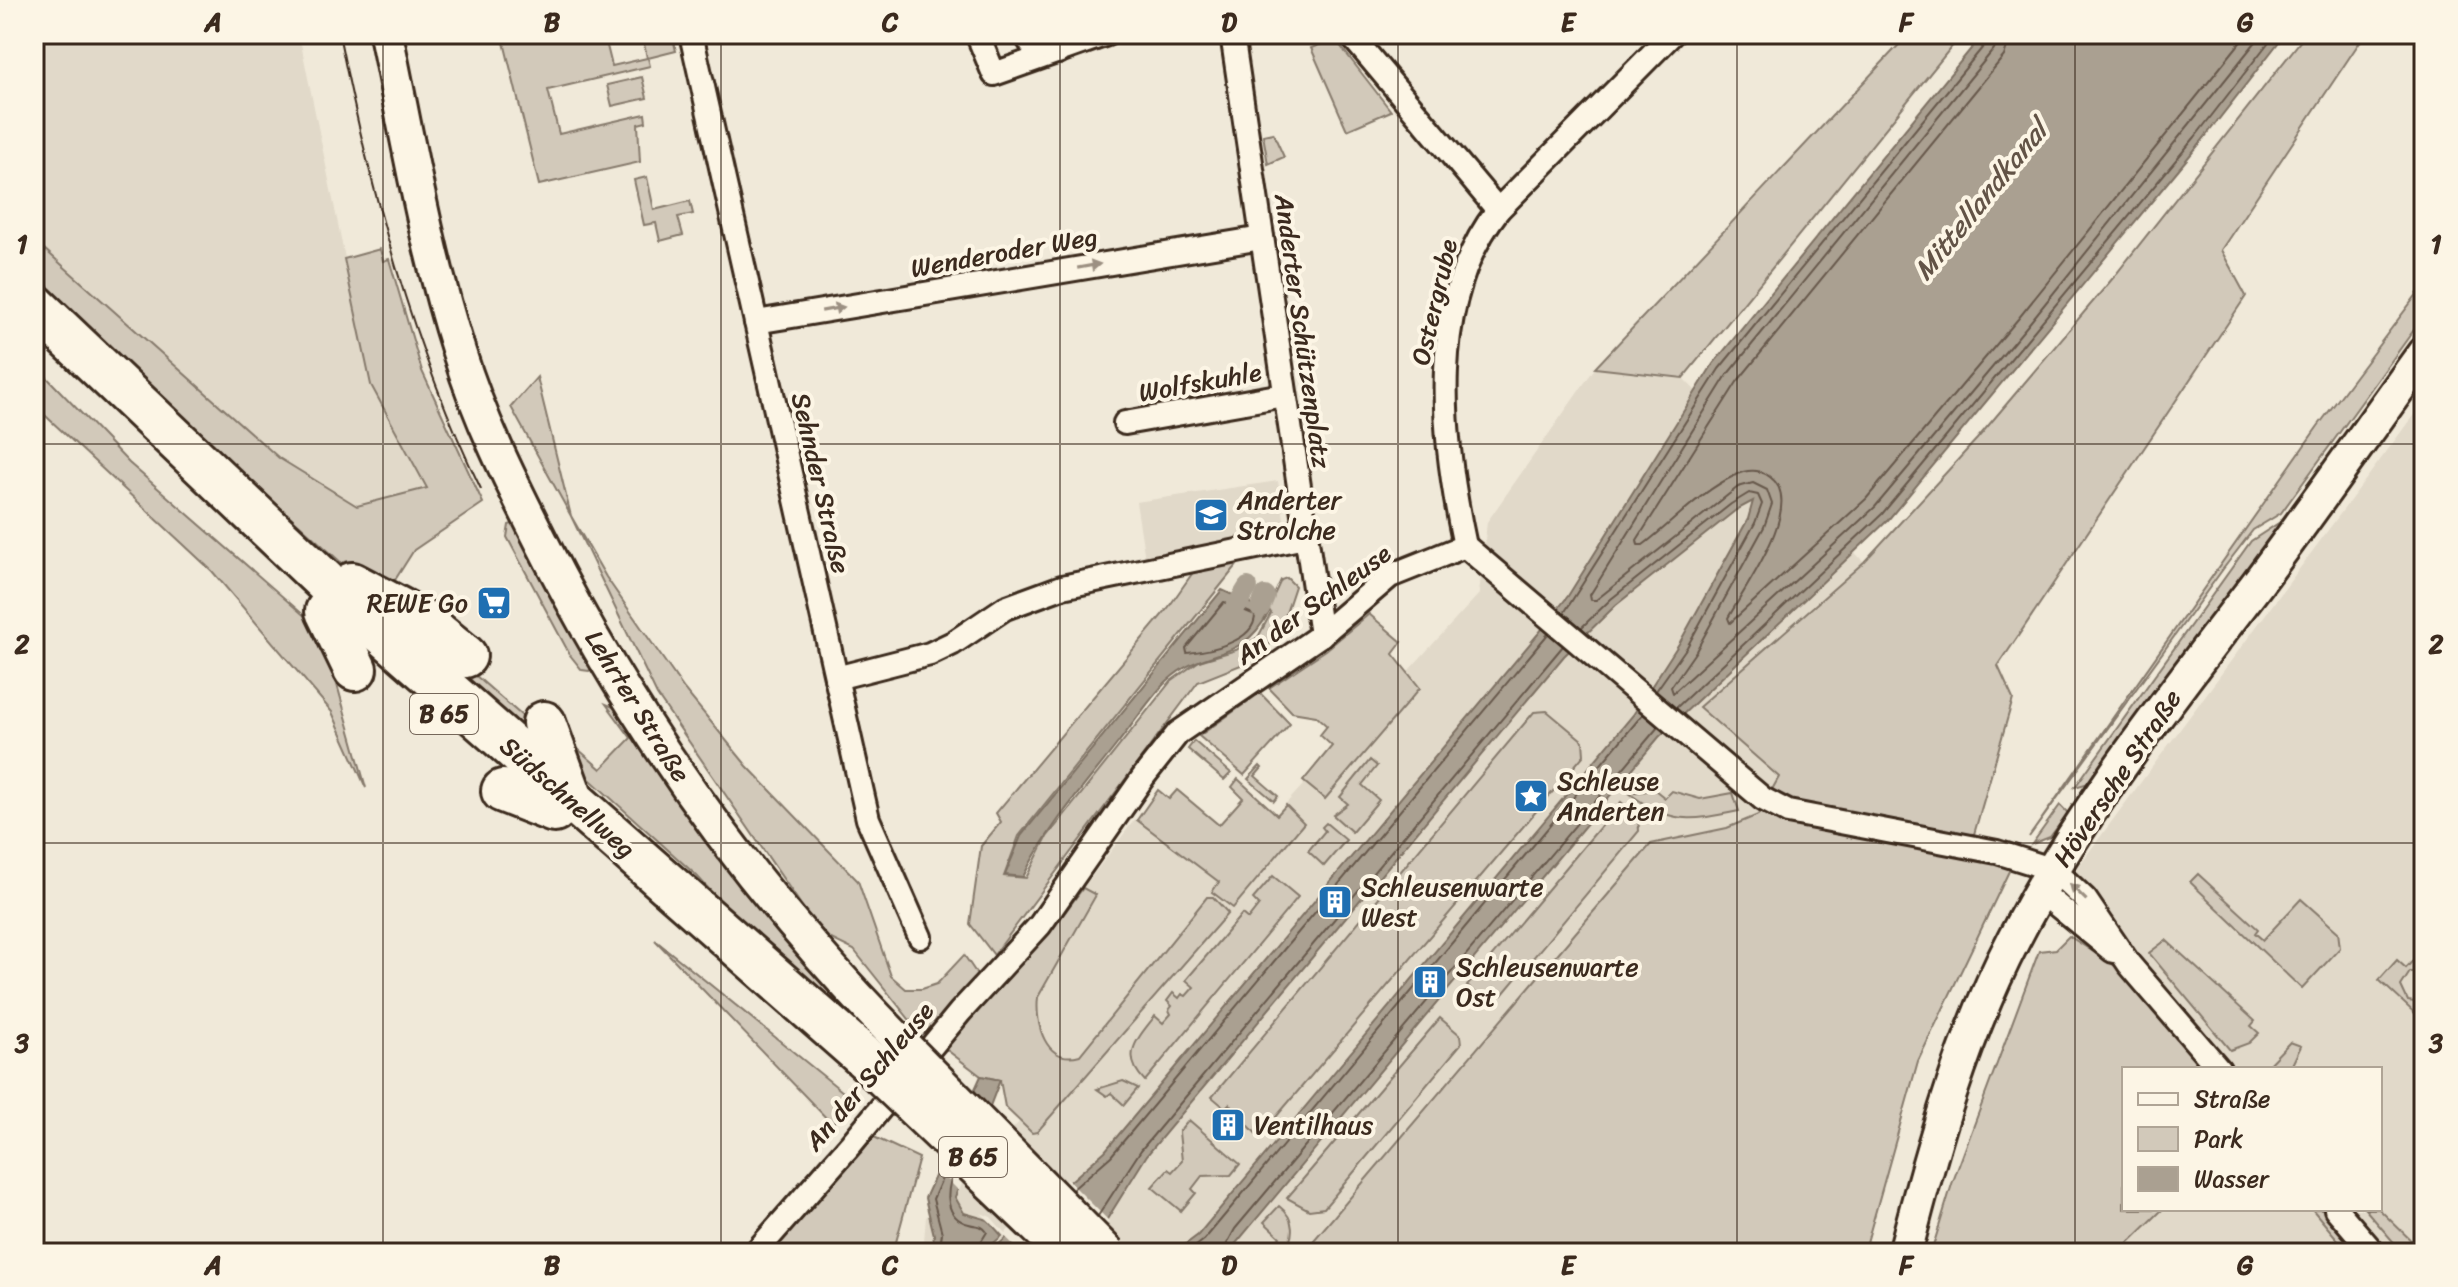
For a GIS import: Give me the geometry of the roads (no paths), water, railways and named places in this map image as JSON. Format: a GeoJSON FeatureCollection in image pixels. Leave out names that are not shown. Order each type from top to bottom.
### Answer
{"type":"FeatureCollection","features":[{"type":"Feature","properties":{"kind":"highway","name":"Südschnellweg"},"geometry":{"type":"LineString","coordinates":[[34,305],[322,592]]}},
{"type":"Feature","properties":{"kind":"highway","name":"Südschnellweg"},"geometry":{"type":"LineString","coordinates":[[34,339],[564,807],[877,1062],[1070,1253]]}},
{"type":"Feature","properties":{"kind":"highway"},"geometry":{"type":"LineString","coordinates":[[355,669],[322,592],[350,584],[422,621],[465,656]]}},
{"type":"Feature","properties":{"kind":"highway"},"geometry":{"type":"LineString","coordinates":[[503,791],[564,807],[557,766],[544,723]]}},
{"type":"Feature","properties":{"kind":"highway","name":"Südschnellweg"},"geometry":{"type":"LineString","coordinates":[[877,1062],[1040,1253]]}},
{"type":"Feature","properties":{"kind":"main road","name":"Lehrter Straße"},"geometry":{"type":"LineString","coordinates":[[386,34],[436,269],[459,353],[520,500],[558,575],[635,709],[722,836],[816,956],[877,1062],[1109,1253]]}},
{"type":"Feature","properties":{"kind":"main road","name":"Höversche Straße"},"geometry":{"type":"LineString","coordinates":[[1905,1253],[1937,1133],[1967,1046],[2008,951],[2048,881],[2134,747],[2424,353]]}},
{"type":"Feature","properties":{"kind":"street","name":"Sehnder Straße"},"geometry":{"type":"LineString","coordinates":[[691,34],[868,819],[920,937]]}},
{"type":"Feature","properties":{"kind":"street"},"geometry":{"type":"LineString","coordinates":[[989,34],[979,38],[994,74],[1107,34]]}},
{"type":"Feature","properties":{"kind":"street"},"geometry":{"type":"LineString","coordinates":[[1025,34],[1032,45],[1059,52]]}},
{"type":"Feature","properties":{"kind":"street","name":"Anderter Schützenplatz"},"geometry":{"type":"LineString","coordinates":[[1232,34],[1321,635]]}},
{"type":"Feature","properties":{"kind":"street"},"geometry":{"type":"LineString","coordinates":[[1350,34],[1498,210]]}},
{"type":"Feature","properties":{"kind":"street","name":"Ostergrube"},"geometry":{"type":"LineString","coordinates":[[1465,546],[1456,505],[1445,407],[1445,360],[1470,252],[1498,210],[1672,34]]}},
{"type":"Feature","properties":{"kind":"street","name":"Wenderoder Weg"},"geometry":{"type":"LineString","coordinates":[[756,322],[1262,238]]}},
{"type":"Feature","properties":{"kind":"street","name":"Wolfskuhle"},"geometry":{"type":"LineString","coordinates":[[1125,423],[1284,395]]}},
{"type":"Feature","properties":{"kind":"street"},"geometry":{"type":"LineString","coordinates":[[836,678],[930,654],[953,643],[1005,608],[1062,587],[1305,537]]}},
{"type":"Feature","properties":{"kind":"street"},"geometry":{"type":"LineString","coordinates":[[1465,546],[1763,799],[1788,812],[1997,852],[2085,899],[2129,964],[2217,1067]]}},
{"type":"Feature","properties":{"kind":"street","name":"An der Schleuse"},"geometry":{"type":"LineString","coordinates":[[755,1253],[851,1144],[960,1012],[1040,925],[1144,776],[1178,733],[1321,635],[1390,576],[1465,546]]}},
{"type":"Feature","properties":{"kind":"street"},"geometry":{"type":"LineString","coordinates":[[2338,1211],[2374,1253]]}},
{"type":"Feature","properties":{"kind":"water","name":"Mittellandkanal"},"geometry":{"type":"Polygon","coordinates":[[[1983,34],[2285,34],[2201,142],[1888,520],[1659,737],[1228,1253],[1174,1253],[1198,1235],[1633,715],[1680,642],[1748,519],[1753,501],[1736,510],[1616,605],[1564,656],[1147,1155],[1086,1253],[989,1253],[1105,1151],[1538,634],[1568,596],[1713,364],[1983,34]]]}},
{"type":"Feature","properties":{"kind":"water"},"geometry":{"type":"Polygon","coordinates":[[[1222,590],[1269,612],[1258,629],[1235,648],[1196,662],[1167,681],[1067,808],[1023,877],[1005,875],[1021,836],[1222,590]]]}},
{"type":"Feature","properties":{"kind":"water"},"geometry":{"type":"Polygon","coordinates":[[[981,1076],[1000,1080],[955,1197],[964,1213],[988,1220],[1002,1236],[982,1253],[931,1253],[934,1235],[925,1198],[981,1076]]]}},
{"type":"Feature","properties":{"kind":"waterway"},"geometry":{"type":"LineString","coordinates":[[1227,621],[1248,587]]}},
{"type":"Feature","properties":{"kind":"waterway"},"geometry":{"type":"LineString","coordinates":[[1260,608],[1265,596]]}},
{"type":"Feature","properties":{"kind":"tram line"},"geometry":{"type":"LineString","coordinates":[[339,34],[379,208],[396,266],[434,380],[481,489]]}},
{"type":"Feature","properties":{"kind":"place","name":"Anderter Strolche"},"geometry":{"type":"Point","coordinates":[1211,515]}},
{"type":"Feature","properties":{"kind":"place","name":"REWE Go"},"geometry":{"type":"Point","coordinates":[494,603]}},
{"type":"Feature","properties":{"kind":"place","name":"Schleuse Anderten"},"geometry":{"type":"Point","coordinates":[1531,796]}},
{"type":"Feature","properties":{"kind":"place","name":"Schleusenwarte West"},"geometry":{"type":"Point","coordinates":[1335,902]}},
{"type":"Feature","properties":{"kind":"place","name":"Schleusenwarte Ost"},"geometry":{"type":"Point","coordinates":[1430,982]}},
{"type":"Feature","properties":{"kind":"place","name":"Ventilhaus"},"geometry":{"type":"Point","coordinates":[1228,1125]}}]}
